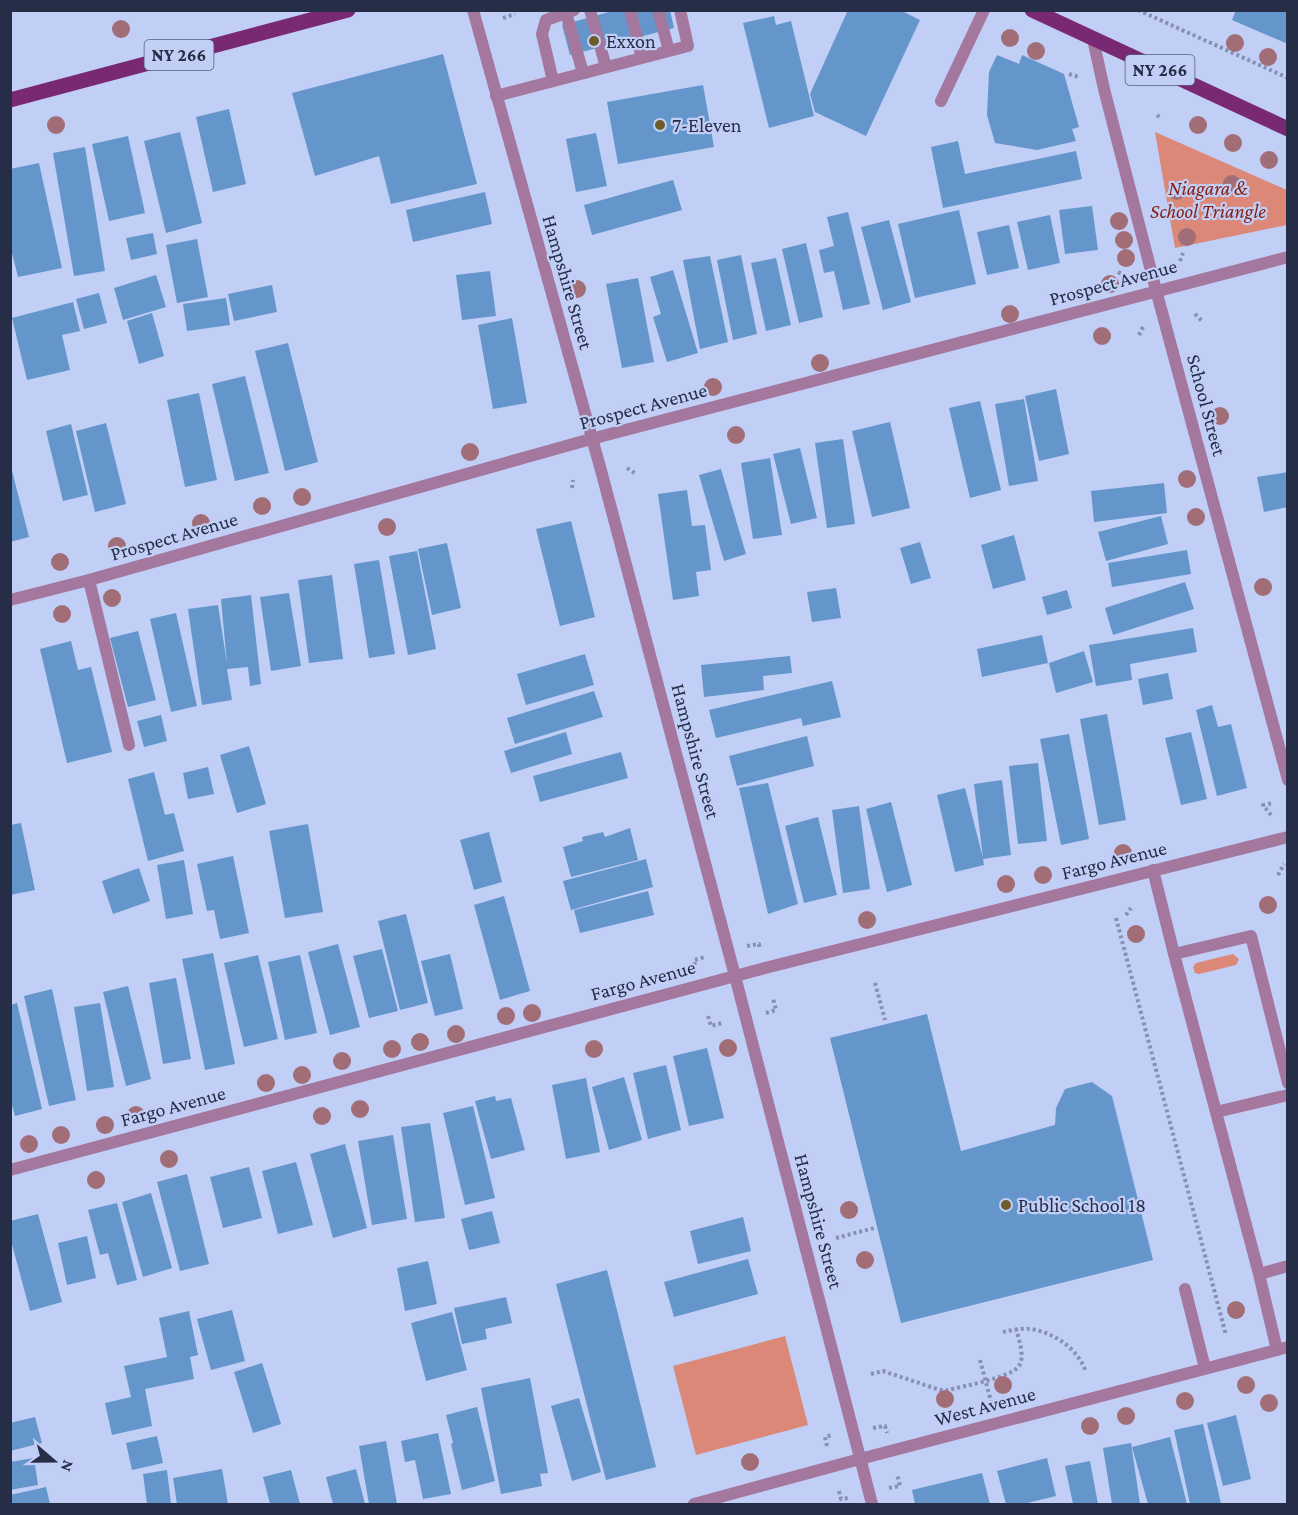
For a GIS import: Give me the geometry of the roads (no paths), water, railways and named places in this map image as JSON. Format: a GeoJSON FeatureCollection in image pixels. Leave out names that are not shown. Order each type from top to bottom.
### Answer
{"type":"FeatureCollection","features":[{"type":"Feature","properties":{"kind":"main road","name":"NY 266"},"geometry":{"type":"LineString","coordinates":[[10,100],[348,10]]}},
{"type":"Feature","properties":{"kind":"main road","name":"NY 266"},"geometry":{"type":"LineString","coordinates":[[1032,10],[1287,129]]}},
{"type":"Feature","properties":{"kind":"street","name":"Hampshire Street"},"geometry":{"type":"LineString","coordinates":[[473,10],[735,976],[872,1504]]}},
{"type":"Feature","properties":{"kind":"street"},"geometry":{"type":"LineString","coordinates":[[590,10],[606,67]]}},
{"type":"Feature","properties":{"kind":"street"},"geometry":{"type":"LineString","coordinates":[[630,10],[642,58]]}},
{"type":"Feature","properties":{"kind":"street"},"geometry":{"type":"LineString","coordinates":[[658,10],[669,51]]}},
{"type":"Feature","properties":{"kind":"street"},"geometry":{"type":"LineString","coordinates":[[496,96],[688,46],[680,10]]}},
{"type":"Feature","properties":{"kind":"street"},"geometry":{"type":"LineString","coordinates":[[941,101],[984,10]]}},
{"type":"Feature","properties":{"kind":"street"},"geometry":{"type":"LineString","coordinates":[[553,81],[542,34],[546,21],[570,12],[583,73]]}},
{"type":"Feature","properties":{"kind":"street","name":"School Street"},"geometry":{"type":"LineString","coordinates":[[1094,39],[1104,89],[1156,290],[1287,780]]}},
{"type":"Feature","properties":{"kind":"street","name":"Prospect Avenue"},"geometry":{"type":"LineString","coordinates":[[10,600],[89,580],[591,439],[1287,256]]}},
{"type":"Feature","properties":{"kind":"street"},"geometry":{"type":"LineString","coordinates":[[89,580],[129,745]]}},
{"type":"Feature","properties":{"kind":"street","name":"Fargo Avenue"},"geometry":{"type":"LineString","coordinates":[[10,1170],[735,976],[1287,837]]}},
{"type":"Feature","properties":{"kind":"street"},"geometry":{"type":"LineString","coordinates":[[1153,870],[1259,1274],[1282,1348]]}},
{"type":"Feature","properties":{"kind":"street"},"geometry":{"type":"LineString","coordinates":[[1174,954],[1251,936],[1287,1083]]}},
{"type":"Feature","properties":{"kind":"street"},"geometry":{"type":"LineString","coordinates":[[1216,1112],[1287,1095]]}},
{"type":"Feature","properties":{"kind":"street"},"geometry":{"type":"LineString","coordinates":[[1259,1274],[1287,1266]]}},
{"type":"Feature","properties":{"kind":"street"},"geometry":{"type":"LineString","coordinates":[[1185,1289],[1205,1368]]}},
{"type":"Feature","properties":{"kind":"street","name":"West Avenue"},"geometry":{"type":"LineString","coordinates":[[694,1504],[1282,1348]]}},
{"type":"Feature","properties":{"kind":"place","name":"Exxon"},"geometry":{"type":"Point","coordinates":[594,41]}},
{"type":"Feature","properties":{"kind":"place","name":"7-Eleven"},"geometry":{"type":"Point","coordinates":[660,125]}},
{"type":"Feature","properties":{"kind":"place","name":"Public School 18"},"geometry":{"type":"Point","coordinates":[1006,1205]}},
{"type":"Feature","properties":{"kind":"park label","name":"Niagara & School Triangle"},"geometry":{"type":"Point","coordinates":[1208,200]}}]}
